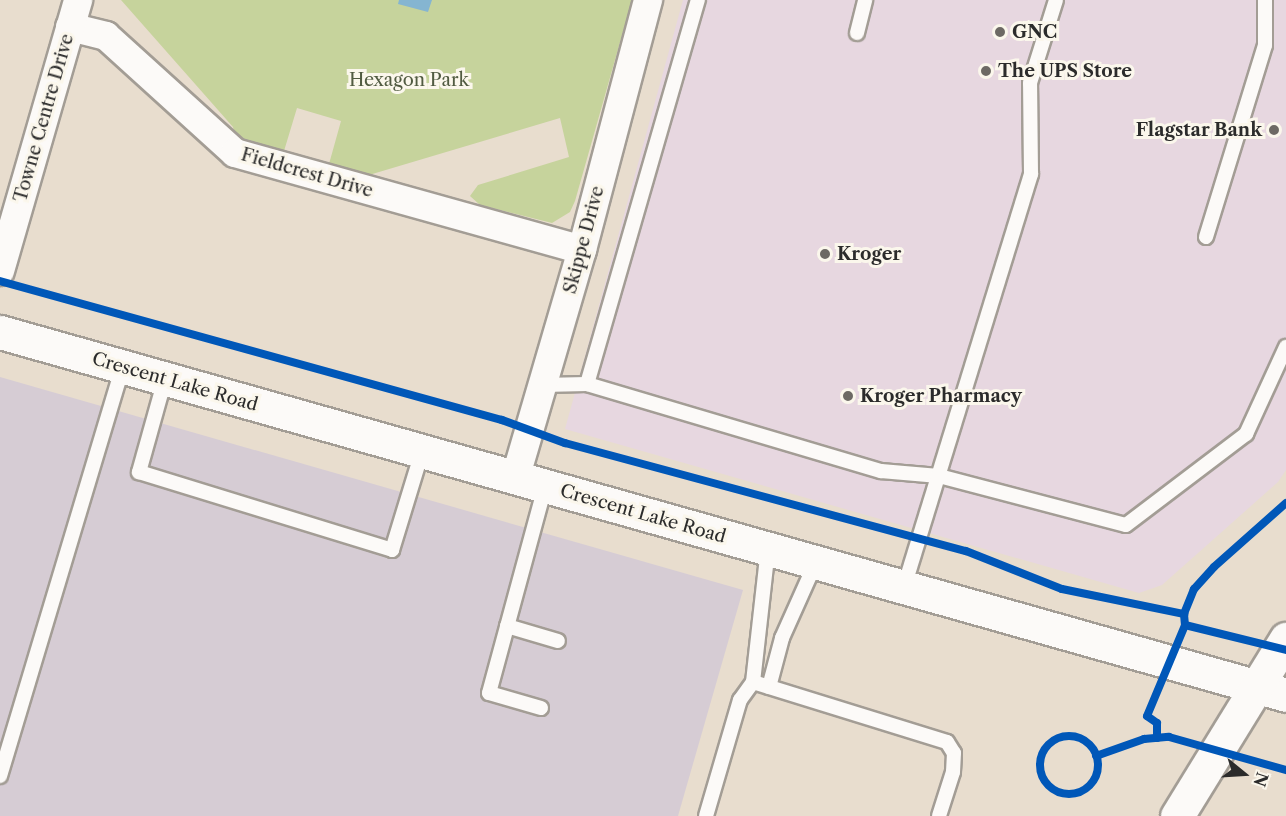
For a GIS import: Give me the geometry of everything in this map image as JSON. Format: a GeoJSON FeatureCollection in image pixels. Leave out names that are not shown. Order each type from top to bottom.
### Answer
{"type":"FeatureCollection","features":[{"type":"Feature","properties":{"kind":"main road","name":"Crescent Lake Road"},"geometry":{"type":"LineString","coordinates":[[0,332],[1272,691]]}},
{"type":"Feature","properties":{"kind":"main road"},"geometry":{"type":"LineString","coordinates":[[1178,816],[1272,691],[1286,639]]}},
{"type":"Feature","properties":{"kind":"street","name":"Skippe Drive"},"geometry":{"type":"LineString","coordinates":[[530,483],[542,385],[582,250],[648,0]]}},
{"type":"Feature","properties":{"kind":"street","name":"Fieldcrest Drive"},"geometry":{"type":"LineString","coordinates":[[74,13],[106,36],[235,153],[582,250]]}},
{"type":"Feature","properties":{"kind":"street","name":"Towne Centre Drive"},"geometry":{"type":"LineString","coordinates":[[0,271],[74,13]]}},
{"type":"Feature","properties":{"kind":"lane"},"geometry":{"type":"LineString","coordinates":[[588,384],[698,0]]}},
{"type":"Feature","properties":{"kind":"lane"},"geometry":{"type":"LineString","coordinates":[[857,33],[865,0]]}},
{"type":"Feature","properties":{"kind":"lane"},"geometry":{"type":"LineString","coordinates":[[904,587],[1031,174],[1030,84],[1056,0]]}},
{"type":"Feature","properties":{"kind":"lane"},"geometry":{"type":"LineString","coordinates":[[1206,237],[1265,45],[1264,0]]}},
{"type":"Feature","properties":{"kind":"lane"},"geometry":{"type":"LineString","coordinates":[[542,385],[588,384],[881,471],[939,476],[1126,525],[1246,434],[1286,347]]}},
{"type":"Feature","properties":{"kind":"lane"},"geometry":{"type":"LineString","coordinates":[[0,776],[123,367]]}},
{"type":"Feature","properties":{"kind":"lane"},"geometry":{"type":"LineString","coordinates":[[165,379],[139,472],[392,550],[422,452]]}},
{"type":"Feature","properties":{"kind":"lane"},"geometry":{"type":"LineString","coordinates":[[530,483],[507,626],[489,693],[541,708]]}},
{"type":"Feature","properties":{"kind":"lane"},"geometry":{"type":"LineString","coordinates":[[706,815],[740,700],[753,682],[768,549]]}},
{"type":"Feature","properties":{"kind":"lane"},"geometry":{"type":"LineString","coordinates":[[769,687],[782,638],[816,562]]}},
{"type":"Feature","properties":{"kind":"lane"},"geometry":{"type":"LineString","coordinates":[[507,626],[558,641]]}},
{"type":"Feature","properties":{"kind":"lane"},"geometry":{"type":"LineString","coordinates":[[753,682],[947,742],[954,753],[953,772],[939,816]]}},
{"type":"Feature","properties":{"kind":"shaded area"},"geometry":{"type":"Polygon","coordinates":[[[683,0],[1286,0],[1286,470],[1278,482],[1162,585],[1139,593],[565,429],[683,0]]]}},
{"type":"Feature","properties":{"kind":"shaded area"},"geometry":{"type":"Polygon","coordinates":[[[0,377],[743,590],[678,816],[0,816],[0,377]]]}},
{"type":"Feature","properties":{"kind":"green space","name":"Hexagon Park"},"geometry":{"type":"Polygon","coordinates":[[[121,0],[632,0],[575,201],[570,212],[552,223],[480,205],[470,196],[478,185],[569,157],[560,118],[369,175],[329,164],[341,121],[297,108],[284,151],[235,137],[233,127],[121,0]]]}},
{"type":"Feature","properties":{"kind":"water"},"geometry":{"type":"Polygon","coordinates":[[[399,0],[432,0],[428,12],[398,4],[399,0]]]}},
{"type":"Feature","properties":{"kind":"cycle path"},"geometry":{"type":"LineString","coordinates":[[0,281],[502,420],[565,443],[966,551],[1062,589],[1184,614]]}},
{"type":"Feature","properties":{"kind":"cycle path"},"geometry":{"type":"LineString","coordinates":[[1286,503],[1214,567],[1194,589],[1184,614],[1185,625],[1286,650]]}},
{"type":"Feature","properties":{"kind":"cycle path"},"geometry":{"type":"LineString","coordinates":[[1157,738],[1157,723],[1147,716],[1185,625]]}},
{"type":"Feature","properties":{"kind":"cycle path"},"geometry":{"type":"LineString","coordinates":[[1069,736],[1080,738],[1090,744],[1096,754],[1098,765],[1096,776],[1090,786],[1080,792],[1069,794],[1058,792],[1048,786],[1042,776],[1040,765],[1042,754],[1048,744],[1058,738],[1069,736]]}},
{"type":"Feature","properties":{"kind":"cycle path"},"geometry":{"type":"LineString","coordinates":[[1096,756],[1144,739],[1169,737],[1286,770]]}},
{"type":"Feature","properties":{"kind":"place","name":"GNC"},"geometry":{"type":"Point","coordinates":[1000,32]}},
{"type":"Feature","properties":{"kind":"place","name":"The UPS Store"},"geometry":{"type":"Point","coordinates":[986,71]}},
{"type":"Feature","properties":{"kind":"place","name":"Flagstar Bank"},"geometry":{"type":"Point","coordinates":[1274,130]}},
{"type":"Feature","properties":{"kind":"place","name":"Kroger"},"geometry":{"type":"Point","coordinates":[825,254]}},
{"type":"Feature","properties":{"kind":"place","name":"Kroger Pharmacy"},"geometry":{"type":"Point","coordinates":[848,396]}}]}
